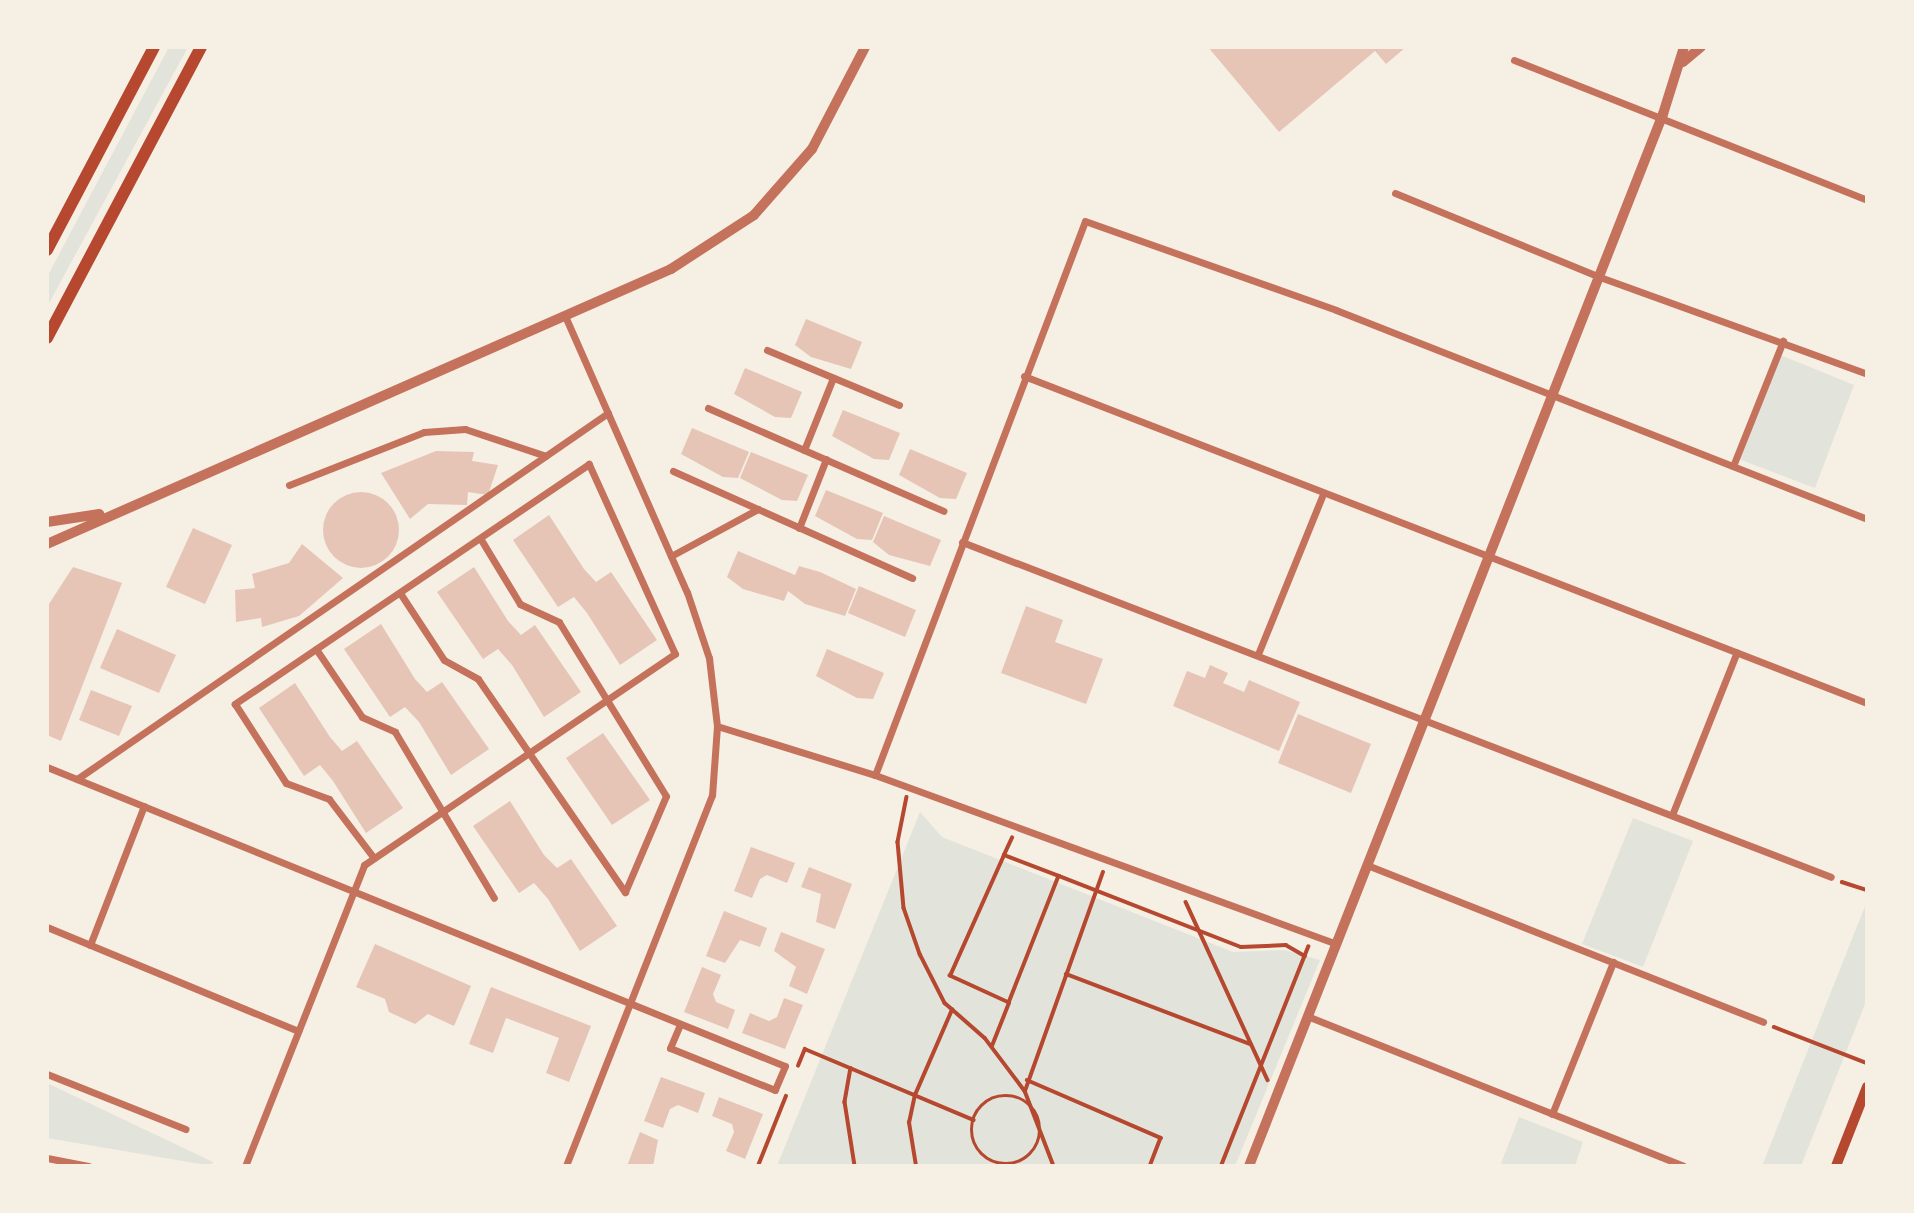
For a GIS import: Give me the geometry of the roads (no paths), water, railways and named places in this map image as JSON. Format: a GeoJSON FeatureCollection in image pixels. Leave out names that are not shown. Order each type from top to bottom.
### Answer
{"type":"FeatureCollection","features":[{"type":"Feature","properties":{"kind":"main road"},"geometry":{"type":"LineString","coordinates":[[47,250],[154,47]]}},
{"type":"Feature","properties":{"kind":"main road"},"geometry":{"type":"LineString","coordinates":[[47,338],[201,47]]}},
{"type":"Feature","properties":{"kind":"main road"},"geometry":{"type":"LineString","coordinates":[[1836,1166],[1867,1087]]}},
{"type":"Feature","properties":{"kind":"street"},"geometry":{"type":"LineString","coordinates":[[47,544],[110,512],[671,269],[754,215],[812,149],[865,47]]}},
{"type":"Feature","properties":{"kind":"street"},"geometry":{"type":"LineString","coordinates":[[1249,1166],[1663,114],[1683,62],[1684,47]]}},
{"type":"Feature","properties":{"kind":"street"},"geometry":{"type":"LineString","coordinates":[[1683,62],[1701,47]]}},
{"type":"Feature","properties":{"kind":"street"},"geometry":{"type":"LineString","coordinates":[[1514,60],[1663,114],[1867,200]]}},
{"type":"Feature","properties":{"kind":"street"},"geometry":{"type":"LineString","coordinates":[[1395,193],[1597,276],[1783,341],[1867,374]]}},
{"type":"Feature","properties":{"kind":"street"},"geometry":{"type":"LineString","coordinates":[[875,775],[1085,221],[1552,396],[1867,519]]}},
{"type":"Feature","properties":{"kind":"street"},"geometry":{"type":"LineString","coordinates":[[565,316],[671,556],[709,657],[717,726],[712,795],[566,1166]]}},
{"type":"Feature","properties":{"kind":"street"},"geometry":{"type":"LineString","coordinates":[[1733,466],[1783,341]]}},
{"type":"Feature","properties":{"kind":"street"},"geometry":{"type":"LineString","coordinates":[[767,350],[899,405]]}},
{"type":"Feature","properties":{"kind":"street"},"geometry":{"type":"LineString","coordinates":[[1024,376],[1322,496],[1489,555],[1867,703]]}},
{"type":"Feature","properties":{"kind":"street"},"geometry":{"type":"LineString","coordinates":[[804,450],[833,378]]}},
{"type":"Feature","properties":{"kind":"street"},"geometry":{"type":"LineString","coordinates":[[708,408],[944,511]]}},
{"type":"Feature","properties":{"kind":"street"},"geometry":{"type":"LineString","coordinates":[[77,779],[608,413]]}},
{"type":"Feature","properties":{"kind":"street"},"geometry":{"type":"LineString","coordinates":[[289,485],[424,432],[465,429],[546,456]]}},
{"type":"Feature","properties":{"kind":"street"},"geometry":{"type":"LineString","coordinates":[[799,528],[826,459]]}},
{"type":"Feature","properties":{"kind":"street"},"geometry":{"type":"LineString","coordinates":[[245,1166],[364,865],[374,859],[675,654],[589,464],[235,704],[286,783],[329,799],[374,859]]}},
{"type":"Feature","properties":{"kind":"street"},"geometry":{"type":"LineString","coordinates":[[673,471],[912,578]]}},
{"type":"Feature","properties":{"kind":"street"},"geometry":{"type":"LineString","coordinates":[[1258,654],[1322,496]]}},
{"type":"Feature","properties":{"kind":"street"},"geometry":{"type":"LineString","coordinates":[[671,556],[758,509]]}},
{"type":"Feature","properties":{"kind":"street"},"geometry":{"type":"LineString","coordinates":[[47,522],[110,512]]}},
{"type":"Feature","properties":{"kind":"street"},"geometry":{"type":"LineString","coordinates":[[400,593],[443,660],[478,679],[625,892],[666,796],[559,622],[520,604],[480,538]]}},
{"type":"Feature","properties":{"kind":"street"},"geometry":{"type":"LineString","coordinates":[[962,542],[1425,718],[1831,877]]}},
{"type":"Feature","properties":{"kind":"street"},"geometry":{"type":"LineString","coordinates":[[316,649],[362,718],[396,732],[495,898]]}},
{"type":"Feature","properties":{"kind":"street"},"geometry":{"type":"LineString","coordinates":[[1672,815],[1737,652]]}},
{"type":"Feature","properties":{"kind":"street"},"geometry":{"type":"LineString","coordinates":[[717,726],[875,775],[1016,830],[1336,944]]}},
{"type":"Feature","properties":{"kind":"street"},"geometry":{"type":"LineString","coordinates":[[47,766],[785,1066],[775,1090],[670,1048],[680,1024]]}},
{"type":"Feature","properties":{"kind":"street"},"geometry":{"type":"LineString","coordinates":[[90,945],[144,806]]}},
{"type":"Feature","properties":{"kind":"street"},"geometry":{"type":"LineString","coordinates":[[1367,864],[1763,1022]]}},
{"type":"Feature","properties":{"kind":"street"},"geometry":{"type":"LineString","coordinates":[[47,927],[298,1031]]}},
{"type":"Feature","properties":{"kind":"street"},"geometry":{"type":"LineString","coordinates":[[1552,1114],[1613,962]]}},
{"type":"Feature","properties":{"kind":"street"},"geometry":{"type":"LineString","coordinates":[[1307,1017],[1683,1166]]}},
{"type":"Feature","properties":{"kind":"street"},"geometry":{"type":"LineString","coordinates":[[47,1074],[185,1129]]}},
{"type":"Feature","properties":{"kind":"street"},"geometry":{"type":"LineString","coordinates":[[47,1158],[88,1166]]}}]}
